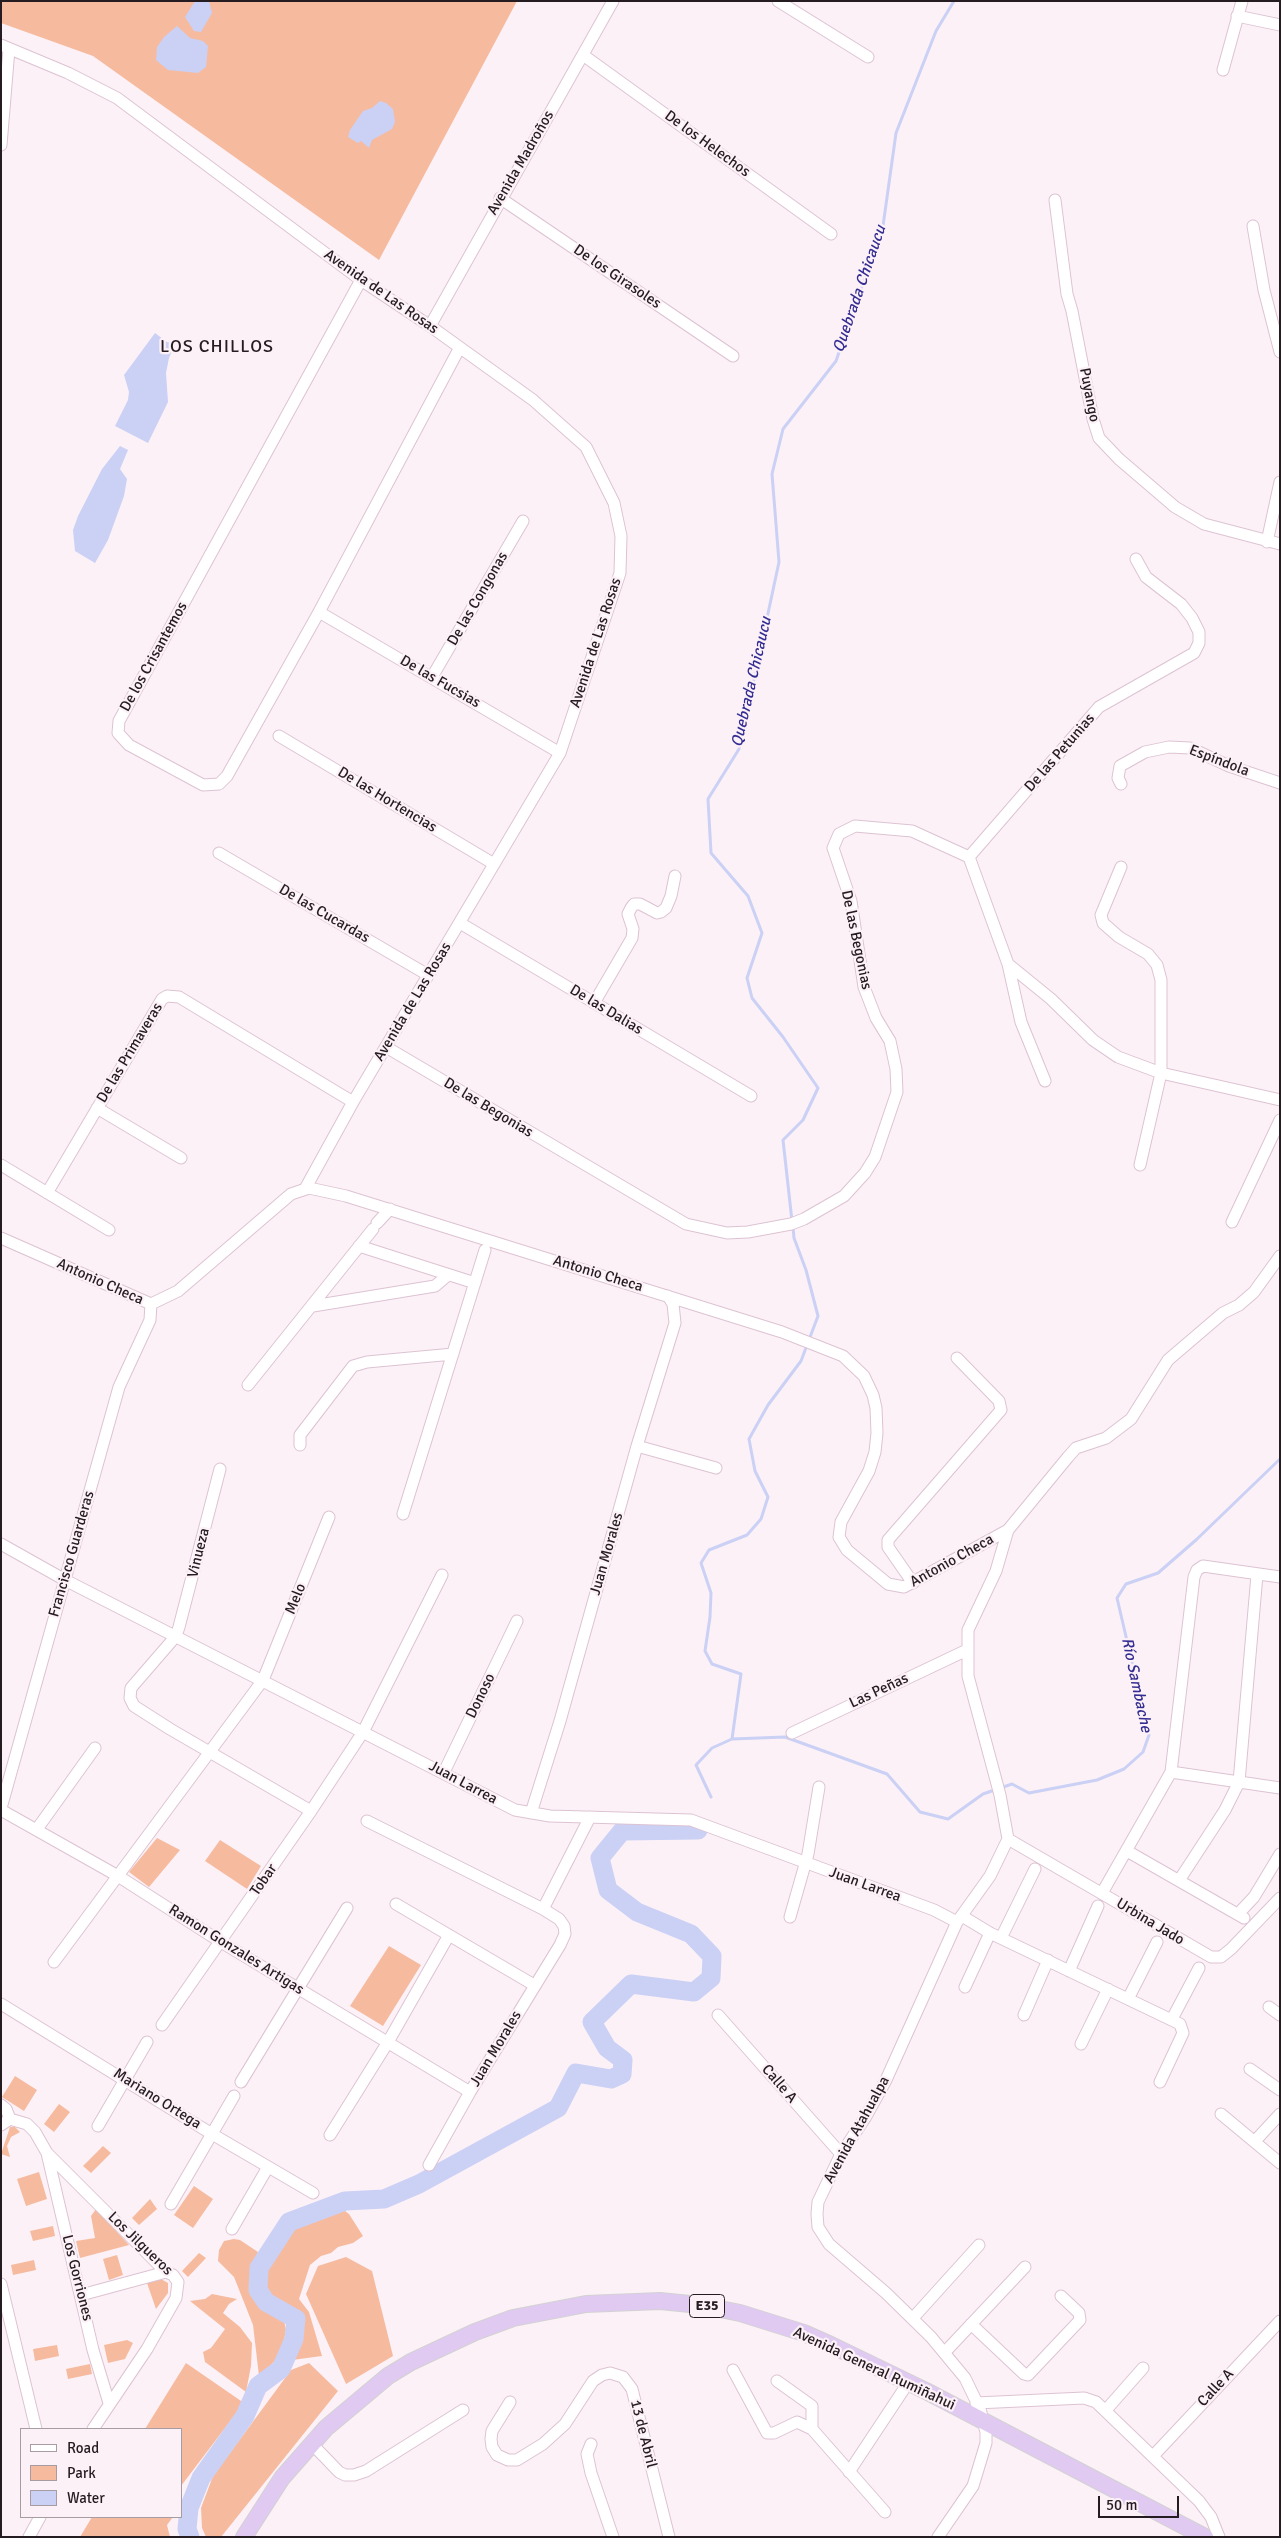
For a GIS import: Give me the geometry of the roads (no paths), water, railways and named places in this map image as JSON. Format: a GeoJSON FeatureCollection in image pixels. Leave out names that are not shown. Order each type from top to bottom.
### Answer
{"type":"FeatureCollection","features":[{"type":"Feature","properties":{"kind":"highway","name":"Avenida General Rumiñahui"},"geometry":{"type":"LineString","coordinates":[[244,2537],[282,2478],[311,2443],[366,2394],[411,2362],[467,2335],[513,2318],[586,2304],[660,2301],[700,2305],[740,2313],[804,2334],[908,2383],[1205,2537]]}},
{"type":"Feature","properties":{"kind":"street","name":"Avenida Madroños"},"geometry":{"type":"LineString","coordinates":[[430,326],[500,198],[613,1]]}},
{"type":"Feature","properties":{"kind":"street"},"geometry":{"type":"LineString","coordinates":[[778,1],[868,57]]}},
{"type":"Feature","properties":{"kind":"street"},"geometry":{"type":"LineString","coordinates":[[1223,70],[1242,1]]}},
{"type":"Feature","properties":{"kind":"street"},"geometry":{"type":"LineString","coordinates":[[1237,16],[1280,25]]}},
{"type":"Feature","properties":{"kind":"street"},"geometry":{"type":"LineString","coordinates":[[1,145],[5,47]]}},
{"type":"Feature","properties":{"kind":"street","name":"Avenida de Las Rosas"},"geometry":{"type":"LineString","coordinates":[[5,47],[68,73],[117,98],[361,280],[430,326],[533,400],[586,447],[614,503],[621,536],[620,572],[560,753],[353,1102],[305,1189]]}},
{"type":"Feature","properties":{"kind":"street","name":"De los Helechos"},"geometry":{"type":"LineString","coordinates":[[583,55],[831,234]]}},
{"type":"Feature","properties":{"kind":"street","name":"De los Girasoles"},"geometry":{"type":"LineString","coordinates":[[500,198],[733,356]]}},
{"type":"Feature","properties":{"kind":"street","name":"Puyango"},"geometry":{"type":"LineString","coordinates":[[1055,200],[1067,294],[1093,419],[1099,438],[1119,459],[1175,507],[1204,524],[1280,544]]}},
{"type":"Feature","properties":{"kind":"street"},"geometry":{"type":"LineString","coordinates":[[1253,226],[1264,290],[1280,352]]}},
{"type":"Feature","properties":{"kind":"street","name":"De los Crisantemos"},"geometry":{"type":"LineString","coordinates":[[361,280],[118,721],[120,738],[129,746],[203,785],[219,784],[227,776],[319,612],[460,349]]}},
{"type":"Feature","properties":{"kind":"street"},"geometry":{"type":"LineString","coordinates":[[1267,542],[1280,482]]}},
{"type":"Feature","properties":{"kind":"street","name":"De las Congonas"},"geometry":{"type":"LineString","coordinates":[[432,677],[523,521]]}},
{"type":"Feature","properties":{"kind":"street","name":"De las Petunias"},"geometry":{"type":"LineString","coordinates":[[969,857],[1100,707],[1194,653],[1199,643],[1199,632],[1192,618],[1181,604],[1146,577],[1136,559]]}},
{"type":"Feature","properties":{"kind":"street","name":"De las Fucsias"},"geometry":{"type":"LineString","coordinates":[[319,612],[560,753]]}},
{"type":"Feature","properties":{"kind":"street","name":"De las Hortencias"},"geometry":{"type":"LineString","coordinates":[[279,736],[494,864]]}},
{"type":"Feature","properties":{"kind":"street","name":"Espíndola"},"geometry":{"type":"LineString","coordinates":[[1121,784],[1118,778],[1120,766],[1145,752],[1168,747],[1190,748],[1229,766],[1280,783]]}},
{"type":"Feature","properties":{"kind":"street","name":"De las Begonias"},"geometry":{"type":"LineString","coordinates":[[386,1047],[686,1224],[728,1233],[763,1231],[804,1219],[844,1196],[865,1172],[875,1157],[897,1092],[896,1069],[890,1041],[876,1018],[864,987],[851,901],[833,848],[839,834],[855,826],[912,831],[969,857]]}},
{"type":"Feature","properties":{"kind":"street","name":"De las Cucardas"},"geometry":{"type":"LineString","coordinates":[[219,853],[428,975]]}},
{"type":"Feature","properties":{"kind":"street"},"geometry":{"type":"LineString","coordinates":[[969,857],[1008,964],[1021,1022],[1045,1081]]}},
{"type":"Feature","properties":{"kind":"street"},"geometry":{"type":"LineString","coordinates":[[1121,867],[1101,915],[1103,923],[1119,937],[1148,954],[1158,965],[1161,980],[1161,1073],[1140,1165]]}},
{"type":"Feature","properties":{"kind":"street"},"geometry":{"type":"LineString","coordinates":[[594,1003],[632,938],[633,929],[628,914],[631,908],[634,904],[640,904],[657,913],[661,912],[666,908],[671,896],[675,876]]}},
{"type":"Feature","properties":{"kind":"street","name":"De las Dalias"},"geometry":{"type":"LineString","coordinates":[[460,922],[751,1096]]}},
{"type":"Feature","properties":{"kind":"street"},"geometry":{"type":"LineString","coordinates":[[1008,964],[1051,999],[1093,1040],[1118,1057],[1161,1073],[1280,1100]]}},
{"type":"Feature","properties":{"kind":"street","name":"De las Primaveras"},"geometry":{"type":"LineString","coordinates":[[47,1193],[162,999],[171,995],[179,997],[353,1102]]}},
{"type":"Feature","properties":{"kind":"street"},"geometry":{"type":"LineString","coordinates":[[97,1108],[181,1158]]}},
{"type":"Feature","properties":{"kind":"street"},"geometry":{"type":"LineString","coordinates":[[1232,1222],[1280,1120]]}},
{"type":"Feature","properties":{"kind":"street"},"geometry":{"type":"LineString","coordinates":[[1,1165],[109,1230]]}},
{"type":"Feature","properties":{"kind":"street","name":"Antonio Checa"},"geometry":{"type":"LineString","coordinates":[[1,1238],[151,1304],[178,1291],[291,1194],[305,1189],[346,1196],[782,1332],[842,1356],[864,1376],[876,1408],[875,1452],[869,1470],[840,1522],[839,1537],[846,1550],[888,1584],[904,1587],[913,1583],[1008,1530]]}},
{"type":"Feature","properties":{"kind":"street"},"geometry":{"type":"LineString","coordinates":[[248,1385],[375,1226],[390,1210]]}},
{"type":"Feature","properties":{"kind":"street"},"geometry":{"type":"LineString","coordinates":[[359,1246],[474,1283]]}},
{"type":"Feature","properties":{"kind":"street"},"geometry":{"type":"LineString","coordinates":[[403,1514],[484,1250]]}},
{"type":"Feature","properties":{"kind":"street"},"geometry":{"type":"LineString","coordinates":[[1008,1839],[1000,1795],[970,1684],[967,1650],[968,1630],[996,1571],[1008,1530],[1076,1448],[1106,1438],[1131,1419],[1168,1360],[1223,1313],[1239,1305],[1254,1292],[1280,1256]]}},
{"type":"Feature","properties":{"kind":"street"},"geometry":{"type":"LineString","coordinates":[[313,1306],[435,1286],[448,1275]]}},
{"type":"Feature","properties":{"kind":"street","name":"Juan Morales"},"geometry":{"type":"LineString","coordinates":[[531,1813],[579,1656],[675,1323],[673,1304],[668,1296]]}},
{"type":"Feature","properties":{"kind":"street","name":"Francisco Guarderas"},"geometry":{"type":"LineString","coordinates":[[1,1809],[119,1387],[150,1320],[151,1304]]}},
{"type":"Feature","properties":{"kind":"street"},"geometry":{"type":"LineString","coordinates":[[300,1446],[300,1435],[353,1366],[367,1362],[452,1354]]}},
{"type":"Feature","properties":{"kind":"street"},"geometry":{"type":"LineString","coordinates":[[913,1583],[888,1546],[888,1540],[1001,1410],[999,1401],[957,1358]]}},
{"type":"Feature","properties":{"kind":"street"},"geometry":{"type":"LineString","coordinates":[[638,1446],[716,1468]]}},
{"type":"Feature","properties":{"kind":"street","name":"Vinueza"},"geometry":{"type":"LineString","coordinates":[[176,1636],[220,1469]]}},
{"type":"Feature","properties":{"kind":"street","name":"Melo"},"geometry":{"type":"LineString","coordinates":[[54,1962],[263,1680],[329,1517]]}},
{"type":"Feature","properties":{"kind":"street","name":"Juan Larrea"},"geometry":{"type":"LineString","coordinates":[[1,1544],[65,1580],[444,1772],[515,1810],[550,1816],[691,1820],[960,1919],[1172,2020]]}},
{"type":"Feature","properties":{"kind":"street"},"geometry":{"type":"LineString","coordinates":[[1102,1893],[1171,1772],[1194,1577],[1197,1570],[1203,1566],[1280,1577]]}},
{"type":"Feature","properties":{"kind":"street"},"geometry":{"type":"LineString","coordinates":[[1180,1879],[1225,1810],[1239,1782],[1257,1574]]}},
{"type":"Feature","properties":{"kind":"street","name":"Tobar"},"geometry":{"type":"LineString","coordinates":[[162,2025],[311,1811],[363,1732],[442,1575]]}},
{"type":"Feature","properties":{"kind":"street","name":"Donoso"},"geometry":{"type":"LineString","coordinates":[[444,1772],[517,1621]]}},
{"type":"Feature","properties":{"kind":"street"},"geometry":{"type":"LineString","coordinates":[[176,1636],[131,1688],[130,1698],[134,1706],[311,1811]]}},
{"type":"Feature","properties":{"kind":"street","name":"Las Peñas"},"geometry":{"type":"LineString","coordinates":[[792,1733],[967,1650]]}},
{"type":"Feature","properties":{"kind":"street"},"geometry":{"type":"LineString","coordinates":[[37,1829],[95,1748]]}},
{"type":"Feature","properties":{"kind":"street"},"geometry":{"type":"LineString","coordinates":[[1171,1772],[1280,1788]]}},
{"type":"Feature","properties":{"kind":"street"},"geometry":{"type":"LineString","coordinates":[[790,1917],[806,1863],[819,1787]]}},
{"type":"Feature","properties":{"kind":"street","name":"Ramon Gonzales Artigas"},"geometry":{"type":"LineString","coordinates":[[1,1809],[118,1876],[221,1942],[470,2092]]}},
{"type":"Feature","properties":{"kind":"street"},"geometry":{"type":"LineString","coordinates":[[367,1821],[543,1909],[590,1817]]}},
{"type":"Feature","properties":{"kind":"street","name":"Urbina Jado"},"geometry":{"type":"LineString","coordinates":[[1008,1839],[1102,1893],[1200,1953],[1215,1958],[1221,1957],[1231,1949],[1280,1898]]}},
{"type":"Feature","properties":{"kind":"street","name":"Avenida Atahualpa"},"geometry":{"type":"LineString","coordinates":[[938,2537],[973,2486],[986,2443],[976,2403],[965,2378],[913,2318],[866,2275],[835,2252],[818,2227],[818,2202],[841,2154],[865,2118],[886,2080],[960,1919],[990,1876],[1008,1839]]}},
{"type":"Feature","properties":{"kind":"street"},"geometry":{"type":"LineString","coordinates":[[1127,1851],[1180,1879],[1241,1916],[1280,1854]]}},
{"type":"Feature","properties":{"kind":"street"},"geometry":{"type":"LineString","coordinates":[[1001,1938],[1035,1869]]}},
{"type":"Feature","properties":{"kind":"street"},"geometry":{"type":"LineString","coordinates":[[396,1904],[534,1986]]}},
{"type":"Feature","properties":{"kind":"street"},"geometry":{"type":"LineString","coordinates":[[1069,1971],[1098,1906]]}},
{"type":"Feature","properties":{"kind":"street"},"geometry":{"type":"LineString","coordinates":[[242,2082],[347,1908]]}},
{"type":"Feature","properties":{"kind":"street","name":"Juan Morales"},"geometry":{"type":"LineString","coordinates":[[429,2165],[470,2092],[565,1934],[564,1926],[559,1919],[543,1909]]}},
{"type":"Feature","properties":{"kind":"street"},"geometry":{"type":"LineString","coordinates":[[965,1988],[990,1933]]}},
{"type":"Feature","properties":{"kind":"street"},"geometry":{"type":"LineString","coordinates":[[330,2134],[388,2042],[449,1936]]}},
{"type":"Feature","properties":{"kind":"street"},"geometry":{"type":"LineString","coordinates":[[1128,1998],[1157,1942]]}},
{"type":"Feature","properties":{"kind":"street"},"geometry":{"type":"LineString","coordinates":[[1024,2015],[1048,1960]]}},
{"type":"Feature","properties":{"kind":"street"},"geometry":{"type":"LineString","coordinates":[[1160,2082],[1183,2032],[1180,2024],[1172,2020],[1199,1968]]}},
{"type":"Feature","properties":{"kind":"street"},"geometry":{"type":"LineString","coordinates":[[1081,2044],[1108,1989]]}},
{"type":"Feature","properties":{"kind":"street","name":"Mariano Ortega"},"geometry":{"type":"LineString","coordinates":[[1,2004],[212,2134],[313,2193]]}},
{"type":"Feature","properties":{"kind":"street"},"geometry":{"type":"LineString","coordinates":[[1269,2007],[1280,2015]]}},
{"type":"Feature","properties":{"kind":"street","name":"Calle A"},"geometry":{"type":"LineString","coordinates":[[718,2015],[841,2154]]}},
{"type":"Feature","properties":{"kind":"street"},"geometry":{"type":"LineString","coordinates":[[98,2126],[147,2042]]}},
{"type":"Feature","properties":{"kind":"street"},"geometry":{"type":"LineString","coordinates":[[1250,2069],[1280,2090]]}},
{"type":"Feature","properties":{"kind":"street"},"geometry":{"type":"LineString","coordinates":[[171,2204],[234,2096]]}},
{"type":"Feature","properties":{"kind":"street"},"geometry":{"type":"LineString","coordinates":[[1,2105],[6,2109],[5,2122]]}},
{"type":"Feature","properties":{"kind":"street"},"geometry":{"type":"LineString","coordinates":[[1221,2114],[1280,2163]]}},
{"type":"Feature","properties":{"kind":"street"},"geometry":{"type":"LineString","coordinates":[[1254,2141],[1280,2114]]}},
{"type":"Feature","properties":{"kind":"street","name":"Los Jilgueros"},"geometry":{"type":"LineString","coordinates":[[5,2122],[27,2124],[35,2132],[47,2153],[178,2282],[176,2298],[147,2349],[94,2428]]}},
{"type":"Feature","properties":{"kind":"street","name":"Los Gorriones"},"geometry":{"type":"LineString","coordinates":[[47,2153],[93,2350],[109,2403]]}},
{"type":"Feature","properties":{"kind":"street"},"geometry":{"type":"LineString","coordinates":[[232,2229],[268,2166]]}},
{"type":"Feature","properties":{"kind":"street"},"geometry":{"type":"LineString","coordinates":[[913,2318],[980,2245]]}},
{"type":"Feature","properties":{"kind":"street"},"geometry":{"type":"LineString","coordinates":[[944,2352],[1025,2267]]}},
{"type":"Feature","properties":{"kind":"street"},"geometry":{"type":"LineString","coordinates":[[81,2295],[166,2272]]}},
{"type":"Feature","properties":{"kind":"street"},"geometry":{"type":"LineString","coordinates":[[1,2284],[36,2428]]}},
{"type":"Feature","properties":{"kind":"street"},"geometry":{"type":"LineString","coordinates":[[971,2324],[1024,2374],[1028,2375],[1080,2320],[1079,2313],[1061,2296]]}},
{"type":"Feature","properties":{"kind":"street","name":"Calle A"},"geometry":{"type":"LineString","coordinates":[[1153,2456],[1280,2321]]}},
{"type":"Feature","properties":{"kind":"street"},"geometry":{"type":"LineString","coordinates":[[1106,2410],[1144,2368]]}},
{"type":"Feature","properties":{"kind":"street"},"geometry":{"type":"LineString","coordinates":[[733,2370],[767,2433],[774,2433],[798,2422],[812,2430],[885,2512]]}},
{"type":"Feature","properties":{"kind":"street","name":"13 de Abril"},"geometry":{"type":"LineString","coordinates":[[510,2402],[492,2431],[492,2447],[497,2455],[508,2460],[518,2460],[543,2444],[565,2424],[593,2381],[602,2375],[610,2373],[623,2377],[632,2389],[669,2537]]}},
{"type":"Feature","properties":{"kind":"street"},"geometry":{"type":"LineString","coordinates":[[777,2381],[812,2406],[812,2430]]}},
{"type":"Feature","properties":{"kind":"street"},"geometry":{"type":"LineString","coordinates":[[849,2472],[908,2383]]}},
{"type":"Feature","properties":{"kind":"street"},"geometry":{"type":"LineString","coordinates":[[976,2403],[1084,2398],[1096,2402],[1199,2501],[1211,2517],[1220,2537]]}},
{"type":"Feature","properties":{"kind":"street"},"geometry":{"type":"LineString","coordinates":[[311,2443],[344,2476],[354,2475],[366,2471],[463,2410]]}},
{"type":"Feature","properties":{"kind":"street"},"geometry":{"type":"LineString","coordinates":[[591,2444],[587,2454],[591,2473],[613,2537]]}},
{"type":"Feature","properties":{"kind":"street"},"geometry":{"type":"LineString","coordinates":[[29,2537],[39,2518]]}},
{"type":"Feature","properties":{"kind":"water"},"geometry":{"type":"Polygon","coordinates":[[[195,1],[209,1],[212,13],[201,32],[194,31],[185,17],[195,1]]]}},
{"type":"Feature","properties":{"kind":"water"},"geometry":{"type":"Polygon","coordinates":[[[177,26],[190,38],[203,41],[208,46],[206,67],[198,73],[168,70],[156,60],[157,47],[164,37],[177,26]]]}},
{"type":"Feature","properties":{"kind":"water"},"geometry":{"type":"Polygon","coordinates":[[[380,101],[393,109],[395,122],[392,129],[372,140],[369,148],[361,141],[358,143],[348,137],[350,130],[363,111],[372,108],[380,101]]]}},
{"type":"Feature","properties":{"kind":"water"},"geometry":{"type":"Polygon","coordinates":[[[155,333],[167,342],[175,344],[169,358],[166,373],[168,402],[148,443],[115,426],[128,400],[129,392],[124,375],[155,333]]]}},
{"type":"Feature","properties":{"kind":"water"},"geometry":{"type":"Polygon","coordinates":[[[120,446],[128,450],[120,469],[127,479],[124,496],[108,540],[95,563],[75,551],[73,530],[102,469],[120,446]]]}},
{"type":"Feature","properties":{"kind":"waterway","name":"Quebrada Chicaucu"},"geometry":{"type":"LineString","coordinates":[[792,1221],[783,1140],[803,1120],[818,1088],[783,1037],[752,998],[747,978],[762,933],[748,896],[711,853],[708,799],[739,749],[779,562],[772,474],[783,429],[836,361],[883,226],[896,133],[936,31],[954,1]]}},
{"type":"Feature","properties":{"kind":"waterway","name":"Quebrada Chicaucu"},"geometry":{"type":"LineString","coordinates":[[732,1739],[741,1674],[712,1664],[705,1651],[711,1593],[701,1563],[709,1550],[747,1535],[761,1519],[768,1497],[755,1471],[749,1439],[768,1405],[801,1361],[818,1316],[806,1270],[794,1238],[793,1227]]}},
{"type":"Feature","properties":{"kind":"waterway","name":"Río Sambache"},"geometry":{"type":"LineString","coordinates":[[711,1797],[696,1765],[712,1748],[732,1739],[785,1737],[887,1774],[920,1812],[948,1819],[983,1794],[1012,1784],[1029,1793],[1097,1780],[1124,1769],[1143,1752],[1149,1735],[1117,1598],[1126,1584],[1158,1573],[1196,1540],[1280,1459]]}},
{"type":"Feature","properties":{"kind":"waterway"},"geometry":{"type":"LineString","coordinates":[[190,2537],[187,2529],[189,2508],[201,2478],[245,2416],[258,2386],[281,2369],[294,2339],[296,2319],[266,2302],[258,2290],[259,2268],[289,2222],[345,2201],[384,2199],[419,2184],[558,2108],[576,2073],[611,2079],[622,2074],[623,2060],[607,2048],[592,2022],[631,1984],[694,1992],[711,1978],[712,1956],[691,1934],[637,1912],[608,1890],[600,1858],[622,1831],[698,1830]]}},
{"type":"Feature","properties":{"kind":"district","name":"LOS CHILLOS"},"geometry":{"type":"Point","coordinates":[217,347]}}]}
